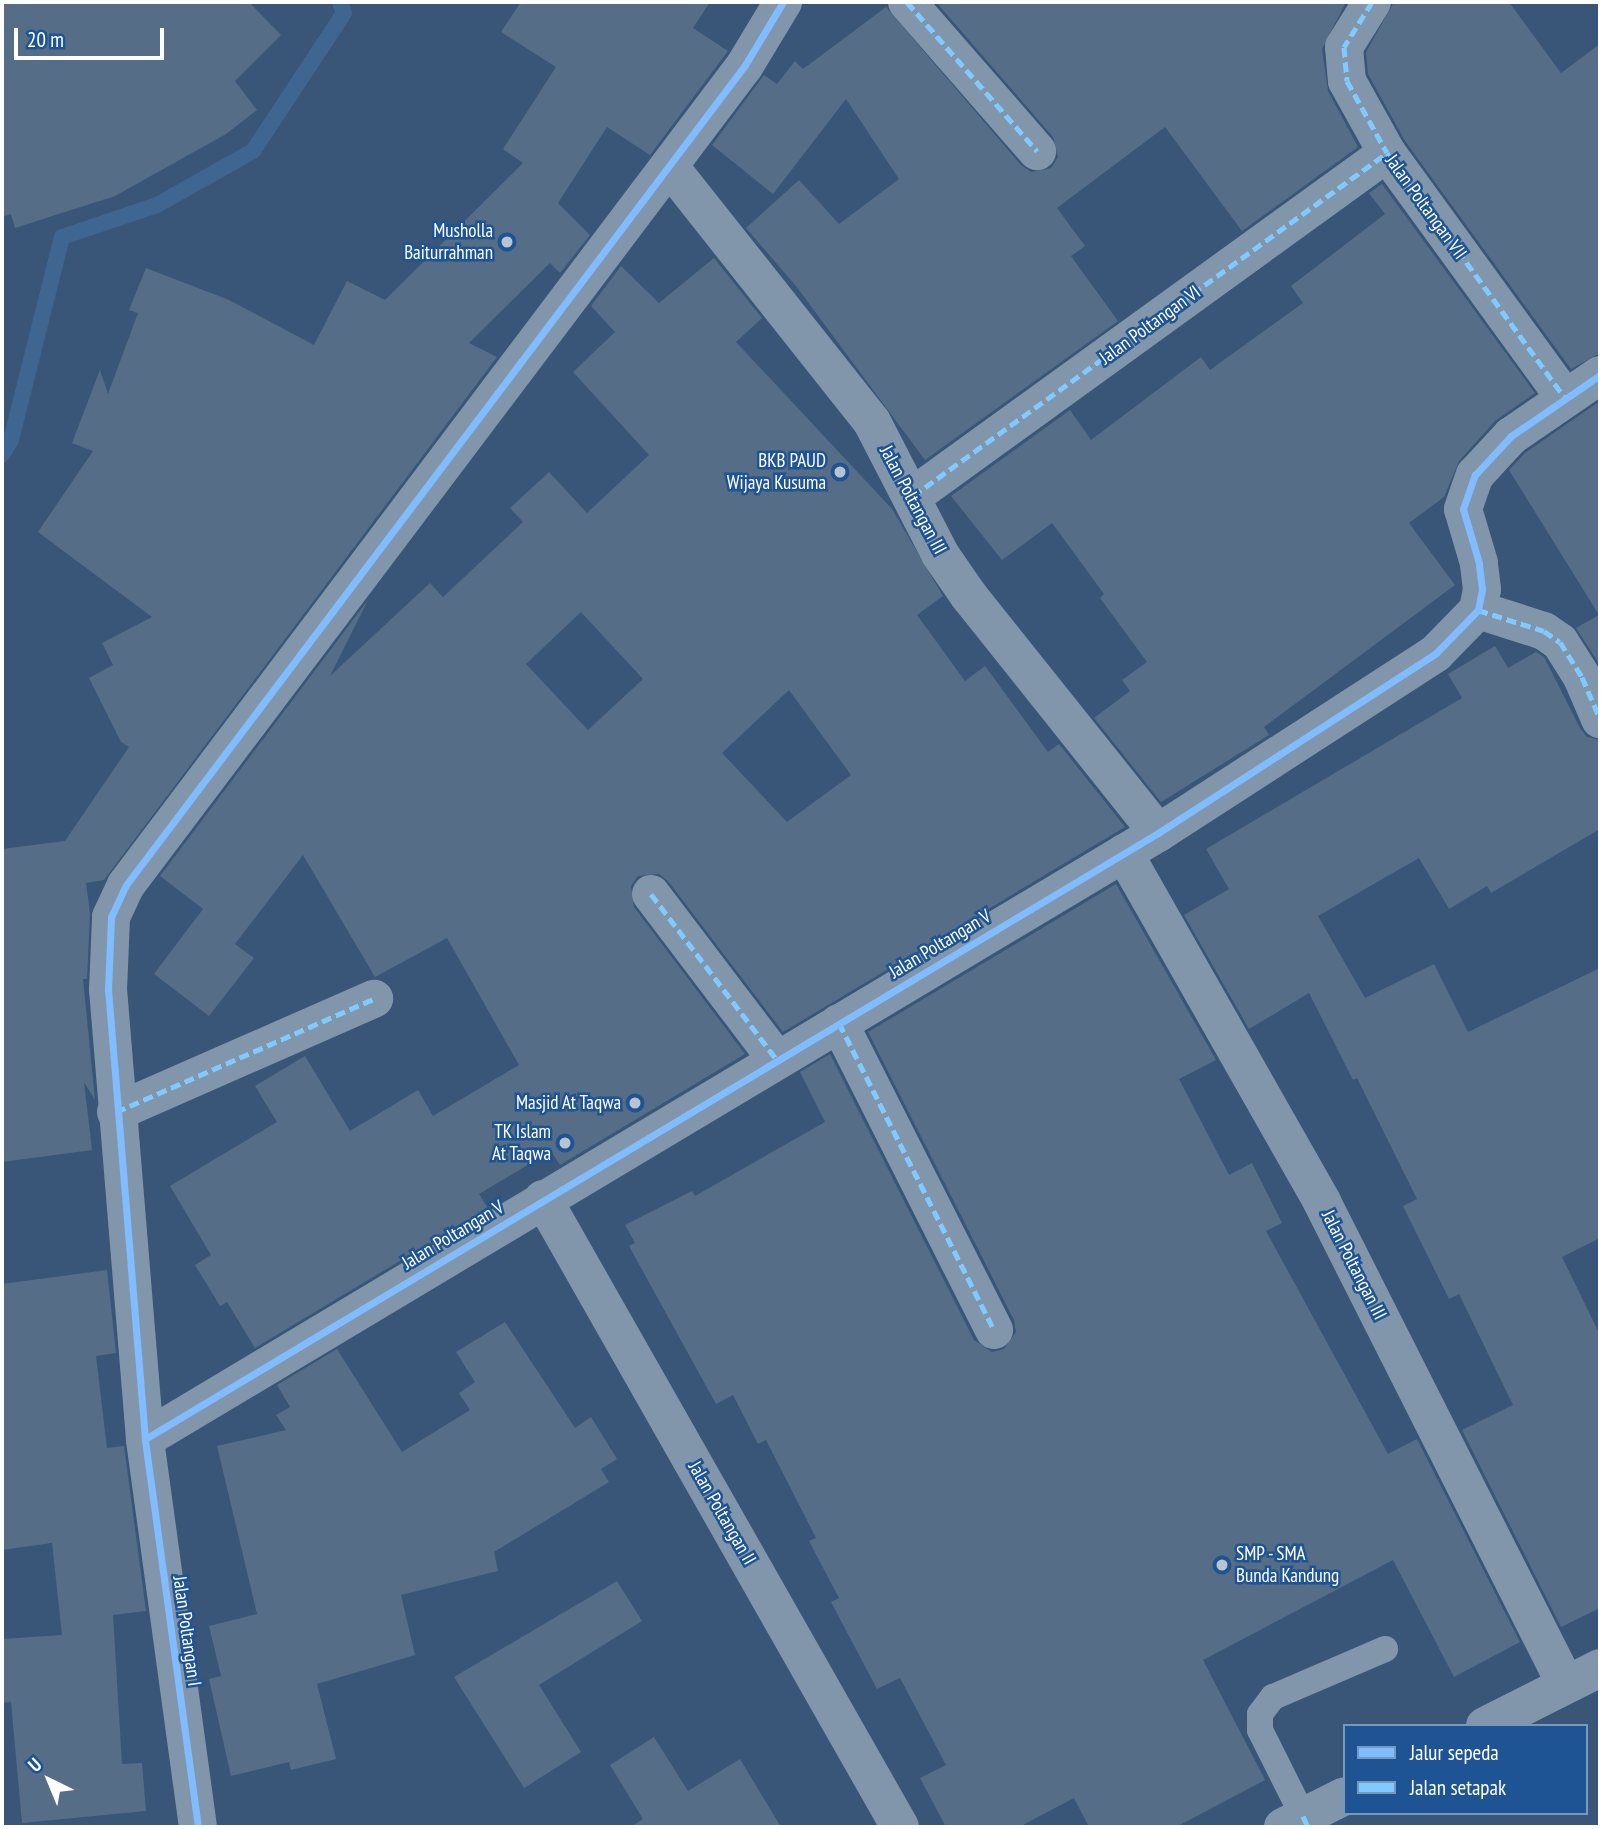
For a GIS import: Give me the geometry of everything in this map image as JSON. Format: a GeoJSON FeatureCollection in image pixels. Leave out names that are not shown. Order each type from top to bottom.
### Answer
{"type":"FeatureCollection","features":[{"type":"Feature","properties":{"kind":"street","name":"Jalan Poltangan I"},"geometry":{"type":"LineString","coordinates":[[198,1827],[145,1439],[116,1112],[106,951],[111,917],[126,885],[670,167],[745,65],[783,2]]}},
{"type":"Feature","properties":{"kind":"street"},"geometry":{"type":"LineString","coordinates":[[907,2],[1037,151]]}},
{"type":"Feature","properties":{"kind":"street","name":"Jalan Poltangan VII"},"geometry":{"type":"LineString","coordinates":[[1372,2],[1350,33],[1342,60],[1347,81],[1387,153],[1565,398]]}},
{"type":"Feature","properties":{"kind":"street","name":"Jalan Poltangan VI"},"geometry":{"type":"LineString","coordinates":[[913,496],[1387,153]]}},
{"type":"Feature","properties":{"kind":"street","name":"Jalan Poltangan III"},"geometry":{"type":"LineString","coordinates":[[670,167],[872,422],[913,496],[940,554],[969,596],[1157,833]]}},
{"type":"Feature","properties":{"kind":"street"},"geometry":{"type":"LineString","coordinates":[[1600,375],[1511,436],[1467,491],[1465,523],[1482,589],[1478,610],[1544,631],[1560,642],[1582,677],[1600,719]]}},
{"type":"Feature","properties":{"kind":"street","name":"Jalan Poltangan V"},"geometry":{"type":"LineString","coordinates":[[145,1439],[1157,833],[1436,653],[1478,610]]}},
{"type":"Feature","properties":{"kind":"street","name":"Jalan Poltangan III"},"geometry":{"type":"LineString","coordinates":[[1124,853],[1322,1202],[1566,1685]]}},
{"type":"Feature","properties":{"kind":"street"},"geometry":{"type":"LineString","coordinates":[[651,894],[777,1060]]}},
{"type":"Feature","properties":{"kind":"street"},"geometry":{"type":"LineString","coordinates":[[116,1112],[374,999]]}},
{"type":"Feature","properties":{"kind":"street"},"geometry":{"type":"LineString","coordinates":[[839,1023],[994,1330]]}},
{"type":"Feature","properties":{"kind":"street","name":"Jalan Poltangan II"},"geometry":{"type":"LineString","coordinates":[[543,1199],[900,1827]]}},
{"type":"Feature","properties":{"kind":"street"},"geometry":{"type":"LineString","coordinates":[[1489,1724],[1600,1668]]}},
{"type":"Feature","properties":{"kind":"street"},"geometry":{"type":"LineString","coordinates":[[1298,1824],[1343,1797]]}},
{"type":"Feature","properties":{"kind":"lane"},"geometry":{"type":"LineString","coordinates":[[1298,1824],[1260,1730],[1260,1714],[1273,1697],[1385,1650]]}},
{"type":"Feature","properties":{"kind":"building"},"geometry":{"type":"Polygon","coordinates":[[[2,2],[249,2],[281,35],[235,81],[257,110],[226,134],[115,196],[15,228],[11,214],[2,217],[2,2]]]}},
{"type":"Feature","properties":{"kind":"building"},"geometry":{"type":"Polygon","coordinates":[[[521,2],[710,2],[693,28],[728,51],[650,155],[607,127],[558,203],[590,235],[560,273],[550,263],[469,343],[497,357],[104,880],[86,883],[90,913],[87,979],[83,979],[95,1100],[84,1082],[92,1150],[2,1162],[2,849],[65,841],[129,747],[121,742],[89,678],[113,665],[102,643],[152,617],[38,532],[93,451],[72,443],[100,370],[108,394],[138,313],[129,310],[146,268],[229,300],[314,345],[347,281],[385,300],[523,163],[503,149],[556,67],[501,32],[521,2]]]}},
{"type":"Feature","properties":{"kind":"building"},"geometry":{"type":"Polygon","coordinates":[[[936,2],[1346,2],[1322,49],[1328,91],[1358,147],[1242,231],[1165,127],[1057,208],[1085,246],[1071,256],[1118,321],[925,460],[796,286],[746,228],[799,180],[839,224],[899,179],[846,99],[773,194],[712,145],[764,75],[777,84],[795,61],[803,69],[886,7],[1021,165],[1031,172],[1051,168],[1058,157],[1053,137],[936,2]]]}},
{"type":"Feature","properties":{"kind":"building"},"geometry":{"type":"Polygon","coordinates":[[[1394,2],[1509,2],[1561,73],[1600,44],[1600,353],[1571,369],[1405,141],[1368,74],[1366,52],[1394,2]]]}},
{"type":"Feature","properties":{"kind":"building"},"geometry":{"type":"Polygon","coordinates":[[[1382,184],[1535,393],[1495,421],[1459,461],[1444,497],[1409,523],[1455,585],[1264,727],[1269,735],[1161,802],[1094,718],[1130,691],[1122,680],[1147,662],[1100,598],[1104,594],[1052,523],[1002,560],[951,496],[1070,410],[1091,440],[1201,357],[1210,370],[1303,303],[1291,286],[1385,214],[1369,193],[1382,184]]]}},
{"type":"Feature","properties":{"kind":"building"},"geometry":{"type":"Polygon","coordinates":[[[714,258],[762,318],[736,342],[892,509],[943,596],[917,615],[965,681],[985,666],[1048,752],[1059,744],[1125,827],[783,1032],[668,881],[659,874],[638,876],[631,886],[634,907],[745,1054],[560,1165],[551,1151],[479,1194],[488,1208],[255,1348],[227,1302],[220,1306],[195,1265],[211,1255],[170,1186],[277,1122],[255,1086],[305,1056],[350,1131],[418,1090],[433,1116],[519,1065],[447,938],[375,977],[303,855],[235,944],[254,958],[209,1016],[154,974],[203,909],[160,876],[368,600],[330,676],[430,583],[443,597],[523,522],[510,508],[549,472],[587,513],[649,455],[573,372],[615,332],[591,306],[621,266],[659,303],[714,258]],[[581,612],[526,664],[588,730],[643,679],[581,612]],[[789,690],[722,753],[787,822],[851,775],[789,690]]]}},
{"type":"Feature","properties":{"kind":"building"},"geometry":{"type":"Polygon","coordinates":[[[1600,401],[1600,665],[1576,628],[1599,615],[1509,470],[1525,453],[1600,401]]]}},
{"type":"Feature","properties":{"kind":"building"},"geometry":{"type":"Polygon","coordinates":[[[1495,646],[1508,668],[1536,652],[1544,657],[1580,728],[1587,737],[1600,740],[1600,829],[1491,893],[1487,886],[1449,909],[1419,858],[1318,916],[1365,998],[1434,964],[1468,1032],[1600,968],[1600,1238],[1562,1257],[1600,1335],[1600,1608],[1561,1627],[1462,1430],[1513,1405],[1459,1294],[1449,1299],[1403,1206],[1417,1199],[1357,1078],[1353,1080],[1309,993],[1249,1029],[1184,915],[1229,889],[1206,849],[1462,698],[1448,674],[1495,646]]]}},
{"type":"Feature","properties":{"kind":"building"},"geometry":{"type":"Polygon","coordinates":[[[1116,884],[1216,1060],[1179,1079],[1229,1175],[1252,1163],[1282,1223],[1266,1231],[1388,1454],[1417,1439],[1520,1642],[1454,1677],[1393,1560],[1203,1660],[1265,1780],[1176,1827],[1089,1827],[1074,1798],[1019,1827],[946,1827],[920,1778],[946,1765],[900,1678],[877,1689],[831,1602],[839,1598],[809,1541],[816,1538],[766,1440],[758,1444],[733,1395],[716,1404],[629,1246],[635,1243],[625,1225],[692,1191],[695,1196],[825,1122],[800,1072],[830,1054],[974,1340],[992,1352],[1004,1349],[1016,1332],[1014,1320],[868,1032],[1116,884]]]}},
{"type":"Feature","properties":{"kind":"building"},"geometry":{"type":"Polygon","coordinates":[[[107,1270],[116,1353],[96,1356],[107,1448],[124,1446],[146,1611],[113,1615],[122,1764],[142,1763],[146,1811],[22,1823],[11,1702],[2,1703],[2,1639],[62,1635],[52,1543],[2,1550],[2,1284],[107,1270]]]}},
{"type":"Feature","properties":{"kind":"building"},"geometry":{"type":"Polygon","coordinates":[[[505,1322],[575,1428],[591,1417],[617,1459],[601,1469],[609,1482],[494,1552],[498,1571],[401,1595],[415,1655],[317,1684],[336,1759],[291,1770],[289,1762],[231,1776],[209,1679],[221,1676],[209,1626],[257,1614],[217,1446],[286,1430],[276,1415],[290,1407],[277,1385],[337,1349],[402,1452],[470,1410],[459,1393],[475,1382],[456,1352],[505,1322]]]}},
{"type":"Feature","properties":{"kind":"building"},"geometry":{"type":"Polygon","coordinates":[[[617,1581],[642,1621],[539,1685],[581,1752],[524,1788],[454,1677],[617,1581]]]}},
{"type":"Feature","properties":{"kind":"building"},"geometry":{"type":"Polygon","coordinates":[[[654,1737],[688,1791],[740,1759],[781,1827],[631,1827],[643,1819],[610,1765],[654,1737]]]}},
{"type":"Feature","properties":{"kind":"waterway"},"geometry":{"type":"LineString","coordinates":[[2,455],[11,440],[62,237],[157,205],[253,151],[344,13],[340,2]]}},
{"type":"Feature","properties":{"kind":"marked path"},"geometry":{"type":"LineString","coordinates":[[907,2],[1037,151]]}},
{"type":"Feature","properties":{"kind":"marked path"},"geometry":{"type":"LineString","coordinates":[[1372,2],[1344,47],[1347,81],[1387,153],[1565,398]]}},
{"type":"Feature","properties":{"kind":"marked path"},"geometry":{"type":"LineString","coordinates":[[913,496],[1387,153]]}},
{"type":"Feature","properties":{"kind":"marked path"},"geometry":{"type":"LineString","coordinates":[[1478,610],[1544,631],[1560,642],[1582,677],[1600,719]]}},
{"type":"Feature","properties":{"kind":"marked path"},"geometry":{"type":"LineString","coordinates":[[651,894],[777,1060]]}},
{"type":"Feature","properties":{"kind":"marked path"},"geometry":{"type":"LineString","coordinates":[[116,1112],[374,999]]}},
{"type":"Feature","properties":{"kind":"marked path"},"geometry":{"type":"LineString","coordinates":[[839,1023],[994,1330]]}},
{"type":"Feature","properties":{"kind":"marked path"},"geometry":{"type":"LineString","coordinates":[[1303,1816],[1308,1827]]}},
{"type":"Feature","properties":{"kind":"cycle path"},"geometry":{"type":"LineString","coordinates":[[198,1827],[145,1439],[108,990],[111,917],[126,885],[745,65],[783,2]]}},
{"type":"Feature","properties":{"kind":"cycle path"},"geometry":{"type":"LineString","coordinates":[[145,1439],[1158,833],[1436,653],[1478,610],[1482,589],[1479,563],[1463,509],[1475,475],[1511,436],[1600,375]]}},
{"type":"Feature","properties":{"kind":"place","name":"Musholla Baiturrahman"},"geometry":{"type":"Point","coordinates":[507,242]}},
{"type":"Feature","properties":{"kind":"place","name":"BKB PAUD Wijaya Kusuma"},"geometry":{"type":"Point","coordinates":[840,472]}},
{"type":"Feature","properties":{"kind":"place","name":"Masjid At Taqwa"},"geometry":{"type":"Point","coordinates":[635,1103]}},
{"type":"Feature","properties":{"kind":"place","name":"TK Islam At Taqwa"},"geometry":{"type":"Point","coordinates":[565,1143]}},
{"type":"Feature","properties":{"kind":"place","name":"SMP - SMA Bunda Kandung"},"geometry":{"type":"Point","coordinates":[1222,1565]}}]}
